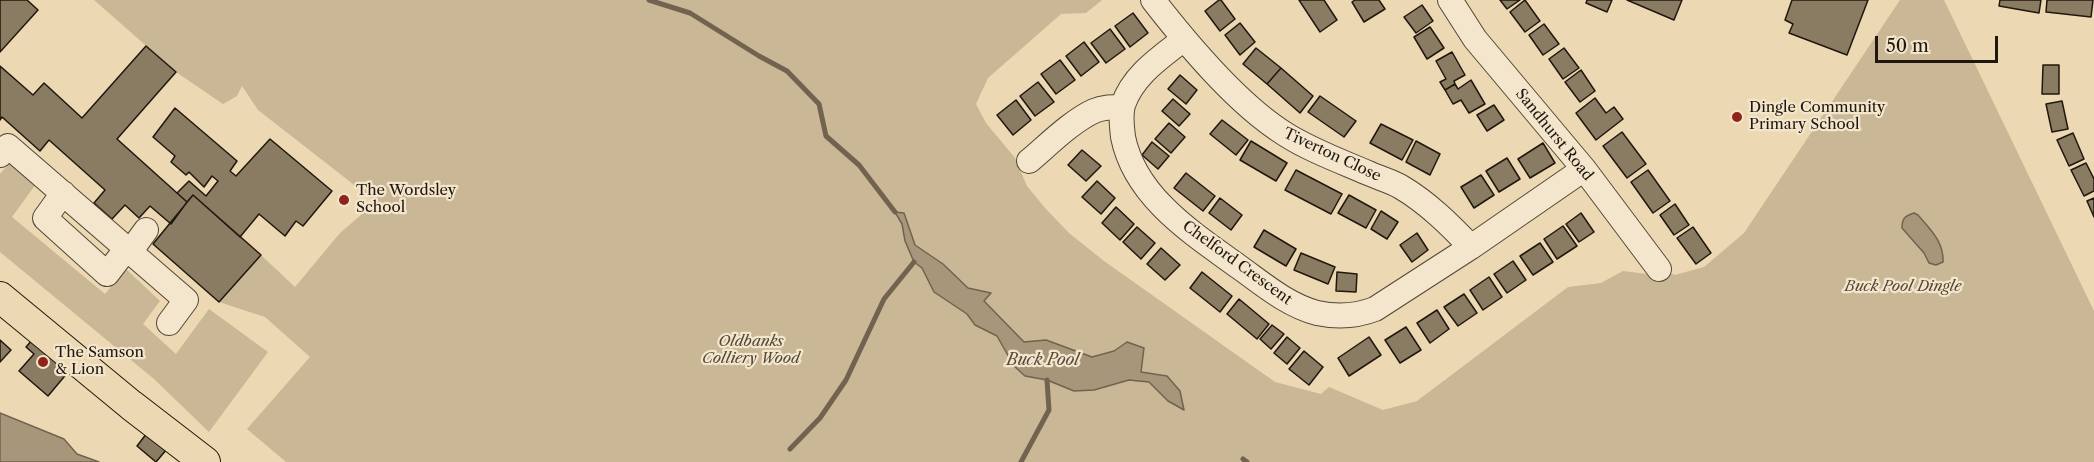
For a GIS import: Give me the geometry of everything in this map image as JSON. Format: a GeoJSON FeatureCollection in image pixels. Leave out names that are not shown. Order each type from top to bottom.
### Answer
{"type":"FeatureCollection","features":[{"type":"Feature","properties":{"kind":"main road"},"geometry":{"type":"LineString","coordinates":[[0,297],[106,386],[205,462]]}},
{"type":"Feature","properties":{"kind":"street","name":"Tiverton Close"},"geometry":{"type":"LineString","coordinates":[[1153,0],[1184,39],[1259,116],[1304,144],[1399,186],[1419,198],[1445,220],[1471,247]]}},
{"type":"Feature","properties":{"kind":"street","name":"Sandhurst Road"},"geometry":{"type":"LineString","coordinates":[[1450,0],[1475,39],[1584,169],[1659,269]]}},
{"type":"Feature","properties":{"kind":"street"},"geometry":{"type":"LineString","coordinates":[[1038,161],[1080,119],[1095,110],[1122,107],[1129,91],[1150,65],[1184,39]]}},
{"type":"Feature","properties":{"kind":"street","name":"Chelford Crescent"},"geometry":{"type":"LineString","coordinates":[[1122,107],[1126,149],[1134,169],[1164,209],[1280,296],[1297,306],[1318,313],[1343,316],[1364,314],[1375,309],[1471,247],[1584,169]]}},
{"type":"Feature","properties":{"kind":"street"},"geometry":{"type":"LineString","coordinates":[[0,155],[8,146],[186,300],[169,323]]}},
{"type":"Feature","properties":{"kind":"street"},"geometry":{"type":"LineString","coordinates":[[128,250],[146,230]]}},
{"type":"Feature","properties":{"kind":"green space"},"geometry":{"type":"Polygon","coordinates":[[[94,0],[1102,0],[1086,13],[1061,14],[988,78],[976,104],[986,123],[1015,158],[1027,186],[1069,233],[1104,261],[1275,382],[1321,394],[1329,387],[1383,410],[1417,401],[1568,287],[1601,283],[1623,271],[1647,274],[1659,269],[1675,275],[1704,267],[1744,233],[1900,0],[1944,0],[2094,311],[2094,462],[286,462],[247,429],[310,357],[265,317],[219,302],[261,255],[295,287],[340,233],[376,202],[258,110],[242,86],[237,96],[223,104],[176,72],[94,0]]]}},
{"type":"Feature","properties":{"kind":"green space"},"geometry":{"type":"Polygon","coordinates":[[[12,160],[36,184],[12,217],[105,294],[126,269],[160,301],[143,324],[176,354],[209,309],[268,352],[209,432],[154,379],[0,252],[0,174],[12,160]]]}},
{"type":"Feature","properties":{"kind":"water","name":"Buck Pool"},"geometry":{"type":"Polygon","coordinates":[[[895,212],[904,213],[915,245],[943,264],[968,288],[991,293],[984,301],[1024,342],[1046,340],[1092,357],[1114,351],[1127,342],[1144,348],[1141,372],[1167,376],[1180,391],[1184,410],[1168,401],[1149,382],[1129,380],[1094,390],[1074,391],[1047,380],[1025,376],[1014,366],[997,336],[975,325],[967,314],[934,292],[922,268],[914,262],[905,241],[902,224],[895,212]]]}},
{"type":"Feature","properties":{"kind":"water"},"geometry":{"type":"Polygon","coordinates":[[[1914,213],[1935,236],[1941,248],[1943,262],[1936,265],[1929,263],[1924,253],[1902,228],[1905,218],[1914,213]]]}},
{"type":"Feature","properties":{"kind":"water"},"geometry":{"type":"Polygon","coordinates":[[[0,413],[64,439],[77,454],[99,462],[0,462],[0,413]]]}},
{"type":"Feature","properties":{"kind":"building"},"geometry":{"type":"Polygon","coordinates":[[[0,0],[27,0],[38,10],[0,52],[0,0]]]}},
{"type":"Feature","properties":{"kind":"building"},"geometry":{"type":"Polygon","coordinates":[[[1219,0],[1235,19],[1220,31],[1205,11],[1219,0]]]}},
{"type":"Feature","properties":{"kind":"building"},"geometry":{"type":"Polygon","coordinates":[[[1299,0],[1324,0],[1337,20],[1320,32],[1299,0]]]}},
{"type":"Feature","properties":{"kind":"building"},"geometry":{"type":"Polygon","coordinates":[[[1379,0],[1385,9],[1364,22],[1352,2],[1379,0]]]}},
{"type":"Feature","properties":{"kind":"building"},"geometry":{"type":"Polygon","coordinates":[[[1500,0],[1520,0],[1507,9],[1500,0]]]}},
{"type":"Feature","properties":{"kind":"building"},"geometry":{"type":"Polygon","coordinates":[[[1525,0],[1540,21],[1525,32],[1510,12],[1525,0]]]}},
{"type":"Feature","properties":{"kind":"building"},"geometry":{"type":"Polygon","coordinates":[[[1587,0],[1612,0],[1607,12],[1586,3],[1587,0]]]}},
{"type":"Feature","properties":{"kind":"building"},"geometry":{"type":"Polygon","coordinates":[[[1627,0],[1682,0],[1674,20],[1627,0]]]}},
{"type":"Feature","properties":{"kind":"building"},"geometry":{"type":"Polygon","coordinates":[[[1792,0],[1868,0],[1847,55],[1789,33],[1793,24],[1785,20],[1792,0]]]}},
{"type":"Feature","properties":{"kind":"building"},"geometry":{"type":"Polygon","coordinates":[[[2000,0],[2041,0],[2039,13],[1999,6],[2000,0]]]}},
{"type":"Feature","properties":{"kind":"building"},"geometry":{"type":"Polygon","coordinates":[[[2047,0],[2093,0],[2091,17],[2046,12],[2047,0]]]}},
{"type":"Feature","properties":{"kind":"building"},"geometry":{"type":"Polygon","coordinates":[[[1422,5],[1433,21],[1416,33],[1404,17],[1422,5]]]}},
{"type":"Feature","properties":{"kind":"building"},"geometry":{"type":"Polygon","coordinates":[[[1133,13],[1148,33],[1130,47],[1115,26],[1133,13]]]}},
{"type":"Feature","properties":{"kind":"building"},"geometry":{"type":"Polygon","coordinates":[[[1240,23],[1255,42],[1240,55],[1225,35],[1240,23]]]}},
{"type":"Feature","properties":{"kind":"building"},"geometry":{"type":"Polygon","coordinates":[[[1544,24],[1559,44],[1543,55],[1529,35],[1544,24]]]}},
{"type":"Feature","properties":{"kind":"building"},"geometry":{"type":"Polygon","coordinates":[[[1430,27],[1444,48],[1427,59],[1414,37],[1430,27]]]}},
{"type":"Feature","properties":{"kind":"building"},"geometry":{"type":"Polygon","coordinates":[[[1110,29],[1125,49],[1106,63],[1091,43],[1110,29]]]}},
{"type":"Feature","properties":{"kind":"building"},"geometry":{"type":"Polygon","coordinates":[[[1084,42],[1099,62],[1081,76],[1066,56],[1084,42]]]}},
{"type":"Feature","properties":{"kind":"building"},"geometry":{"type":"Polygon","coordinates":[[[146,46],[176,72],[117,139],[187,202],[171,224],[150,206],[139,218],[125,205],[112,219],[94,203],[105,190],[49,140],[40,151],[2,117],[0,120],[0,66],[33,95],[44,83],[82,118],[146,46]]]}},
{"type":"Feature","properties":{"kind":"building"},"geometry":{"type":"Polygon","coordinates":[[[1256,48],[1281,68],[1267,84],[1243,64],[1256,48]]]}},
{"type":"Feature","properties":{"kind":"building"},"geometry":{"type":"Polygon","coordinates":[[[1564,48],[1579,68],[1563,79],[1549,59],[1564,48]]]}},
{"type":"Feature","properties":{"kind":"building"},"geometry":{"type":"Polygon","coordinates":[[[1452,52],[1465,75],[1445,90],[1440,82],[1446,79],[1436,61],[1452,52]]]}},
{"type":"Feature","properties":{"kind":"building"},"geometry":{"type":"Polygon","coordinates":[[[1060,60],[1075,80],[1056,94],[1041,74],[1060,60]]]}},
{"type":"Feature","properties":{"kind":"building"},"geometry":{"type":"Polygon","coordinates":[[[2043,65],[2059,65],[2059,94],[2042,94],[2043,65]]]}},
{"type":"Feature","properties":{"kind":"building"},"geometry":{"type":"Polygon","coordinates":[[[1281,68],[1313,96],[1300,113],[1267,84],[1281,68]]]}},
{"type":"Feature","properties":{"kind":"building"},"geometry":{"type":"Polygon","coordinates":[[[1581,70],[1595,91],[1580,102],[1565,82],[1581,70]]]}},
{"type":"Feature","properties":{"kind":"building"},"geometry":{"type":"Polygon","coordinates":[[[1180,75],[1197,90],[1186,104],[1168,89],[1180,75]]]}},
{"type":"Feature","properties":{"kind":"building"},"geometry":{"type":"Polygon","coordinates":[[[1471,80],[1485,104],[1469,113],[1461,100],[1453,104],[1445,90],[1455,84],[1458,89],[1471,80]]]}},
{"type":"Feature","properties":{"kind":"building"},"geometry":{"type":"Polygon","coordinates":[[[1038,82],[1054,102],[1035,116],[1020,96],[1038,82]]]}},
{"type":"Feature","properties":{"kind":"building"},"geometry":{"type":"Polygon","coordinates":[[[1320,96],[1356,121],[1344,137],[1308,112],[1320,96]]]}},
{"type":"Feature","properties":{"kind":"building"},"geometry":{"type":"Polygon","coordinates":[[[1595,98],[1606,113],[1614,107],[1623,119],[1596,140],[1576,113],[1595,98]]]}},
{"type":"Feature","properties":{"kind":"building"},"geometry":{"type":"Polygon","coordinates":[[[1173,99],[1190,114],[1179,126],[1162,111],[1173,99]]]}},
{"type":"Feature","properties":{"kind":"building"},"geometry":{"type":"Polygon","coordinates":[[[1016,100],[1031,120],[1013,135],[997,115],[1016,100]]]}},
{"type":"Feature","properties":{"kind":"building"},"geometry":{"type":"Polygon","coordinates":[[[2062,101],[2068,129],[2052,132],[2046,104],[2062,101]]]}},
{"type":"Feature","properties":{"kind":"building"},"geometry":{"type":"Polygon","coordinates":[[[1494,105],[1504,120],[1487,131],[1477,115],[1494,105]]]}},
{"type":"Feature","properties":{"kind":"building"},"geometry":{"type":"Polygon","coordinates":[[[175,108],[237,161],[230,171],[236,176],[270,139],[332,191],[303,226],[296,221],[285,236],[259,214],[240,237],[193,195],[187,202],[177,193],[189,181],[206,196],[218,181],[212,176],[204,187],[189,172],[186,175],[171,162],[175,156],[153,137],[175,108]]]}},
{"type":"Feature","properties":{"kind":"building"},"geometry":{"type":"Polygon","coordinates":[[[1222,120],[1248,140],[1236,155],[1210,134],[1222,120]]]}},
{"type":"Feature","properties":{"kind":"building"},"geometry":{"type":"Polygon","coordinates":[[[1169,123],[1185,137],[1171,153],[1155,139],[1169,123]]]}},
{"type":"Feature","properties":{"kind":"building"},"geometry":{"type":"Polygon","coordinates":[[[1381,124],[1413,140],[1402,160],[1370,143],[1381,124]]]}},
{"type":"Feature","properties":{"kind":"building"},"geometry":{"type":"Polygon","coordinates":[[[1622,132],[1646,164],[1627,178],[1603,146],[1622,132]]]}},
{"type":"Feature","properties":{"kind":"building"},"geometry":{"type":"Polygon","coordinates":[[[2073,133],[2084,159],[2069,166],[2057,140],[2073,133]]]}},
{"type":"Feature","properties":{"kind":"building"},"geometry":{"type":"Polygon","coordinates":[[[1251,141],[1287,163],[1276,181],[1240,160],[1251,141]]]}},
{"type":"Feature","properties":{"kind":"building"},"geometry":{"type":"Polygon","coordinates":[[[1416,141],[1440,154],[1430,175],[1406,162],[1416,141]]]}},
{"type":"Feature","properties":{"kind":"building"},"geometry":{"type":"Polygon","coordinates":[[[1152,142],[1169,156],[1158,169],[1142,155],[1152,142]]]}},
{"type":"Feature","properties":{"kind":"building"},"geometry":{"type":"Polygon","coordinates":[[[1543,143],[1555,163],[1530,178],[1518,159],[1543,143]]]}},
{"type":"Feature","properties":{"kind":"building"},"geometry":{"type":"Polygon","coordinates":[[[1082,150],[1101,166],[1086,181],[1068,165],[1082,150]]]}},
{"type":"Feature","properties":{"kind":"building"},"geometry":{"type":"Polygon","coordinates":[[[1507,158],[1520,179],[1499,192],[1486,171],[1507,158]]]}},
{"type":"Feature","properties":{"kind":"building"},"geometry":{"type":"Polygon","coordinates":[[[2086,163],[2094,179],[2094,191],[2084,196],[2071,170],[2086,163]]]}},
{"type":"Feature","properties":{"kind":"building"},"geometry":{"type":"Polygon","coordinates":[[[1296,170],[1342,194],[1331,214],[1285,190],[1296,170]]]}},
{"type":"Feature","properties":{"kind":"building"},"geometry":{"type":"Polygon","coordinates":[[[1648,170],[1670,201],[1653,213],[1631,182],[1648,170]]]}},
{"type":"Feature","properties":{"kind":"building"},"geometry":{"type":"Polygon","coordinates":[[[1186,173],[1215,196],[1203,211],[1174,188],[1186,173]]]}},
{"type":"Feature","properties":{"kind":"building"},"geometry":{"type":"Polygon","coordinates":[[[1481,175],[1494,195],[1474,208],[1461,187],[1481,175]]]}},
{"type":"Feature","properties":{"kind":"building"},"geometry":{"type":"Polygon","coordinates":[[[1097,181],[1115,198],[1101,214],[1082,197],[1097,181]]]}},
{"type":"Feature","properties":{"kind":"building"},"geometry":{"type":"Polygon","coordinates":[[[193,195],[261,255],[219,302],[153,244],[193,195]]]}},
{"type":"Feature","properties":{"kind":"building"},"geometry":{"type":"Polygon","coordinates":[[[1349,195],[1376,210],[1366,228],[1338,213],[1349,195]]]}},
{"type":"Feature","properties":{"kind":"building"},"geometry":{"type":"Polygon","coordinates":[[[1220,198],[1242,215],[1231,230],[1209,213],[1220,198]]]}},
{"type":"Feature","properties":{"kind":"building"},"geometry":{"type":"Polygon","coordinates":[[[2094,198],[2094,217],[2087,201],[2094,198]]]}},
{"type":"Feature","properties":{"kind":"building"},"geometry":{"type":"Polygon","coordinates":[[[1675,204],[1689,225],[1674,235],[1660,215],[1675,204]]]}},
{"type":"Feature","properties":{"kind":"building"},"geometry":{"type":"Polygon","coordinates":[[[1116,207],[1134,224],[1120,240],[1102,223],[1116,207]]]}},
{"type":"Feature","properties":{"kind":"building"},"geometry":{"type":"Polygon","coordinates":[[[1381,211],[1398,222],[1387,239],[1371,229],[1381,211]]]}},
{"type":"Feature","properties":{"kind":"building"},"geometry":{"type":"Polygon","coordinates":[[[1581,213],[1594,232],[1579,242],[1566,224],[1581,213]]]}},
{"type":"Feature","properties":{"kind":"building"},"geometry":{"type":"Polygon","coordinates":[[[1563,226],[1577,246],[1557,259],[1544,239],[1563,226]]]}},
{"type":"Feature","properties":{"kind":"building"},"geometry":{"type":"Polygon","coordinates":[[[1137,227],[1155,243],[1141,259],[1123,242],[1137,227]]]}},
{"type":"Feature","properties":{"kind":"building"},"geometry":{"type":"Polygon","coordinates":[[[1693,227],[1711,253],[1696,264],[1677,238],[1693,227]]]}},
{"type":"Feature","properties":{"kind":"building"},"geometry":{"type":"Polygon","coordinates":[[[1264,230],[1296,249],[1286,266],[1254,247],[1264,230]]]}},
{"type":"Feature","properties":{"kind":"building"},"geometry":{"type":"Polygon","coordinates":[[[1417,233],[1428,250],[1412,262],[1400,245],[1417,233]]]}},
{"type":"Feature","properties":{"kind":"building"},"geometry":{"type":"Polygon","coordinates":[[[1540,243],[1553,262],[1533,275],[1520,256],[1540,243]]]}},
{"type":"Feature","properties":{"kind":"building"},"geometry":{"type":"Polygon","coordinates":[[[1161,248],[1180,265],[1165,280],[1147,264],[1161,248]]]}},
{"type":"Feature","properties":{"kind":"building"},"geometry":{"type":"Polygon","coordinates":[[[1301,253],[1335,267],[1328,284],[1294,270],[1301,253]]]}},
{"type":"Feature","properties":{"kind":"building"},"geometry":{"type":"Polygon","coordinates":[[[1513,261],[1526,280],[1507,293],[1494,274],[1513,261]]]}},
{"type":"Feature","properties":{"kind":"building"},"geometry":{"type":"Polygon","coordinates":[[[1202,272],[1232,296],[1220,312],[1190,288],[1202,272]]]}},
{"type":"Feature","properties":{"kind":"building"},"geometry":{"type":"Polygon","coordinates":[[[1337,272],[1357,274],[1356,292],[1336,291],[1337,272]]]}},
{"type":"Feature","properties":{"kind":"building"},"geometry":{"type":"Polygon","coordinates":[[[1489,277],[1502,297],[1483,310],[1470,290],[1489,277]]]}},
{"type":"Feature","properties":{"kind":"building"},"geometry":{"type":"Polygon","coordinates":[[[1464,294],[1477,313],[1458,326],[1444,307],[1464,294]]]}},
{"type":"Feature","properties":{"kind":"building"},"geometry":{"type":"Polygon","coordinates":[[[1239,299],[1269,324],[1257,339],[1227,314],[1239,299]]]}},
{"type":"Feature","properties":{"kind":"building"},"geometry":{"type":"Polygon","coordinates":[[[1437,310],[1449,329],[1430,343],[1417,323],[1437,310]]]}},
{"type":"Feature","properties":{"kind":"building"},"geometry":{"type":"Polygon","coordinates":[[[1272,325],[1284,334],[1271,349],[1260,339],[1272,325]]]}},
{"type":"Feature","properties":{"kind":"building"},"geometry":{"type":"Polygon","coordinates":[[[1406,327],[1421,350],[1400,363],[1385,340],[1406,327]]]}},
{"type":"Feature","properties":{"kind":"building"},"geometry":{"type":"Polygon","coordinates":[[[1287,337],[1300,348],[1287,364],[1274,353],[1287,337]]]}},
{"type":"Feature","properties":{"kind":"building"},"geometry":{"type":"Polygon","coordinates":[[[1369,337],[1381,355],[1349,376],[1338,358],[1369,337]]]}},
{"type":"Feature","properties":{"kind":"building","name":"The Samson & Lion"},"geometry":{"type":"Polygon","coordinates":[[[33,339],[69,371],[48,396],[19,371],[34,354],[26,347],[33,339]]]}},
{"type":"Feature","properties":{"kind":"building"},"geometry":{"type":"Polygon","coordinates":[[[0,340],[11,350],[0,362],[0,340]]]}},
{"type":"Feature","properties":{"kind":"building"},"geometry":{"type":"Polygon","coordinates":[[[1304,351],[1323,367],[1309,385],[1289,369],[1304,351]]]}},
{"type":"Feature","properties":{"kind":"building"},"geometry":{"type":"Polygon","coordinates":[[[147,433],[167,449],[156,462],[137,446],[147,433]]]}},
{"type":"Feature","properties":{"kind":"waterway"},"geometry":{"type":"LineString","coordinates":[[649,0],[690,13],[787,71],[819,104],[826,136],[859,165],[895,212]]}},
{"type":"Feature","properties":{"kind":"waterway"},"geometry":{"type":"LineString","coordinates":[[790,449],[820,418],[846,380],[884,299],[914,262]]}},
{"type":"Feature","properties":{"kind":"waterway"},"geometry":{"type":"LineString","coordinates":[[1021,462],[1049,410],[1047,380]]}},
{"type":"Feature","properties":{"kind":"waterway"},"geometry":{"type":"LineString","coordinates":[[1243,459],[1247,462]]}},
{"type":"Feature","properties":{"kind":"place","name":"Dingle Community Primary School"},"geometry":{"type":"Point","coordinates":[1737,117]}},
{"type":"Feature","properties":{"kind":"place","name":"The Wordsley School"},"geometry":{"type":"Point","coordinates":[344,200]}},
{"type":"Feature","properties":{"kind":"place","name":"The Samson & Lion"},"geometry":{"type":"Point","coordinates":[43,362]}},
{"type":"Feature","properties":{"kind":"park label","name":"Buck Pool Dingle"},"geometry":{"type":"Point","coordinates":[1903,287]}},
{"type":"Feature","properties":{"kind":"park label","name":"Oldbanks Colliery Wood"},"geometry":{"type":"Point","coordinates":[751,350]}}]}
